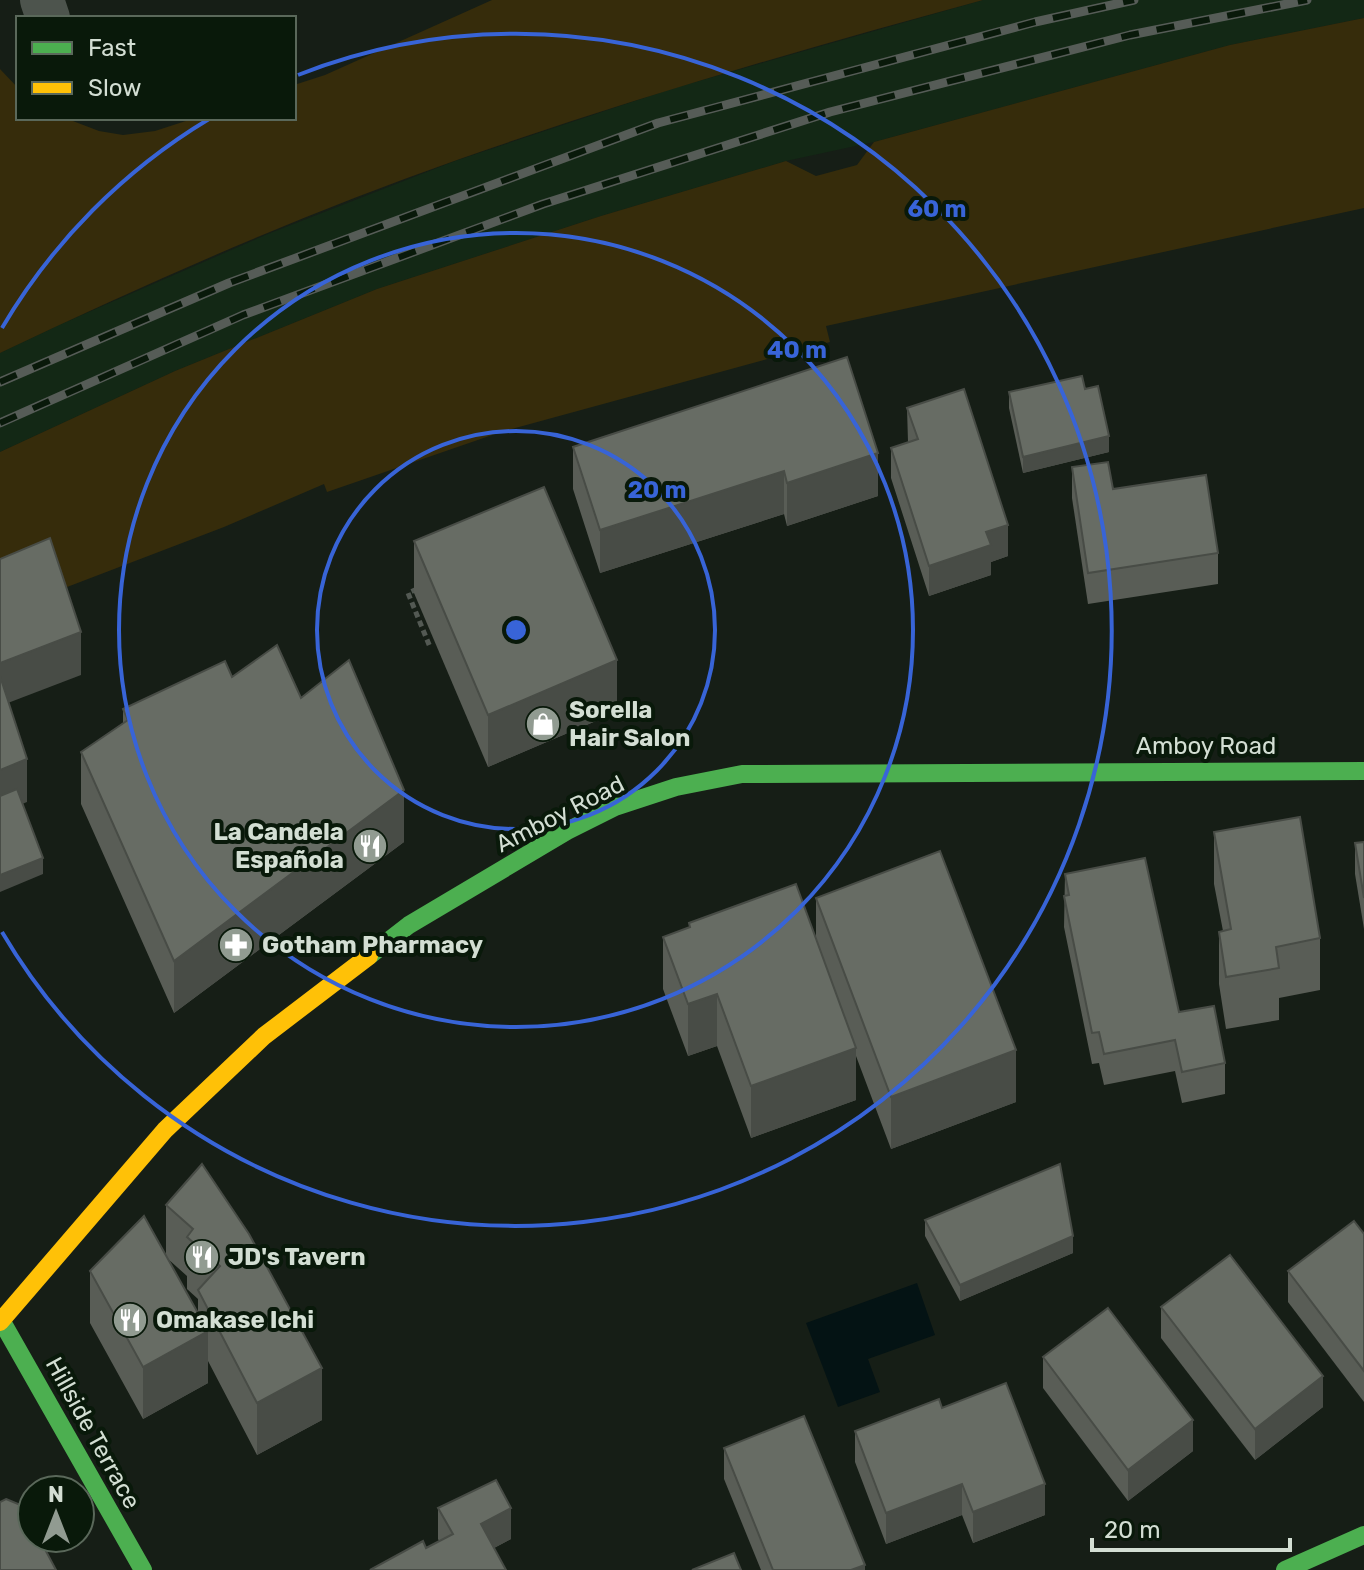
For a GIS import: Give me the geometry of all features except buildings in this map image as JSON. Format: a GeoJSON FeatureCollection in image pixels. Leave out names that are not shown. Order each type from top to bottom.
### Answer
{"type":"FeatureCollection","features":[{"type":"Feature","properties":{"kind":"main road","name":"Amboy Road"},"geometry":{"type":"LineString","coordinates":[[1,1321],[165,1130],[264,1036],[409,925],[567,831],[615,807],[676,787],[742,774],[1364,771]]}},
{"type":"Feature","properties":{"kind":"main road","name":"Hillside Terrace"},"geometry":{"type":"LineString","coordinates":[[1,1321],[143,1570]]}},
{"type":"Feature","properties":{"kind":"main road"},"geometry":{"type":"LineString","coordinates":[[1285,1570],[1364,1535]]}},
{"type":"Feature","properties":{"kind":"path"},"geometry":{"type":"LineString","coordinates":[[423,587],[408,593],[430,647]]}},
{"type":"Feature","properties":{"kind":"shaded area"},"geometry":{"type":"Polygon","coordinates":[[[492,0],[983,0],[718,75],[457,160],[226,250],[0,353],[0,69],[16,86],[16,120],[70,120],[99,131],[123,135],[155,131],[189,120],[296,120],[296,84],[325,75],[492,0]]]}},
{"type":"Feature","properties":{"kind":"shaded area"},"geometry":{"type":"Polygon","coordinates":[[[983,0],[1364,0],[1364,18],[1230,45],[874,142],[786,161],[601,216],[377,289],[175,371],[0,452],[0,353],[59,325],[268,234],[455,161],[671,89],[983,0]]]}},
{"type":"Feature","properties":{"kind":"shaded area"},"geometry":{"type":"Polygon","coordinates":[[[1364,18],[1364,208],[826,326],[830,342],[501,432],[327,492],[324,484],[224,527],[54,592],[0,602],[0,452],[175,371],[377,289],[601,216],[786,161],[816,176],[857,165],[874,142],[1230,45],[1364,18]]]}},
{"type":"Feature","properties":{"kind":"shaded area"},"geometry":{"type":"Polygon","coordinates":[[[917,1283],[935,1335],[868,1359],[880,1392],[838,1407],[806,1323],[917,1283]]]}},
{"type":"Feature","properties":{"kind":"railway"},"geometry":{"type":"LineString","coordinates":[[0,382],[229,283],[658,123],[1035,22],[1134,0]]}},
{"type":"Feature","properties":{"kind":"railway"},"geometry":{"type":"LineString","coordinates":[[0,423],[243,315],[543,204],[830,112],[1130,35],[1307,0]]}},
{"type":"Feature","properties":{"kind":"traffic: fast"},"geometry":{"type":"LineString","coordinates":[[369,956],[409,925],[567,831],[615,807],[676,787],[742,774],[1364,771]]}},
{"type":"Feature","properties":{"kind":"traffic: fast"},"geometry":{"type":"LineString","coordinates":[[1,1320],[143,1570]]}},
{"type":"Feature","properties":{"kind":"traffic: fast"},"geometry":{"type":"LineString","coordinates":[[1285,1570],[1364,1535]]}},
{"type":"Feature","properties":{"kind":"traffic: slow"},"geometry":{"type":"LineString","coordinates":[[0,1322],[165,1130],[264,1036],[369,956]]}},
{"type":"Feature","properties":{"kind":"place","name":"Sorella Hair Salon"},"geometry":{"type":"Point","coordinates":[543,724]}},
{"type":"Feature","properties":{"kind":"place","name":"La Candela Española"},"geometry":{"type":"Point","coordinates":[370,846]}},
{"type":"Feature","properties":{"kind":"place","name":"Gotham Pharmacy"},"geometry":{"type":"Point","coordinates":[236,945]}},
{"type":"Feature","properties":{"kind":"place","name":"JD's Tavern"},"geometry":{"type":"Point","coordinates":[202,1257]}},
{"type":"Feature","properties":{"kind":"place","name":"Omakase Ichi"},"geometry":{"type":"Point","coordinates":[130,1320]}}]}
